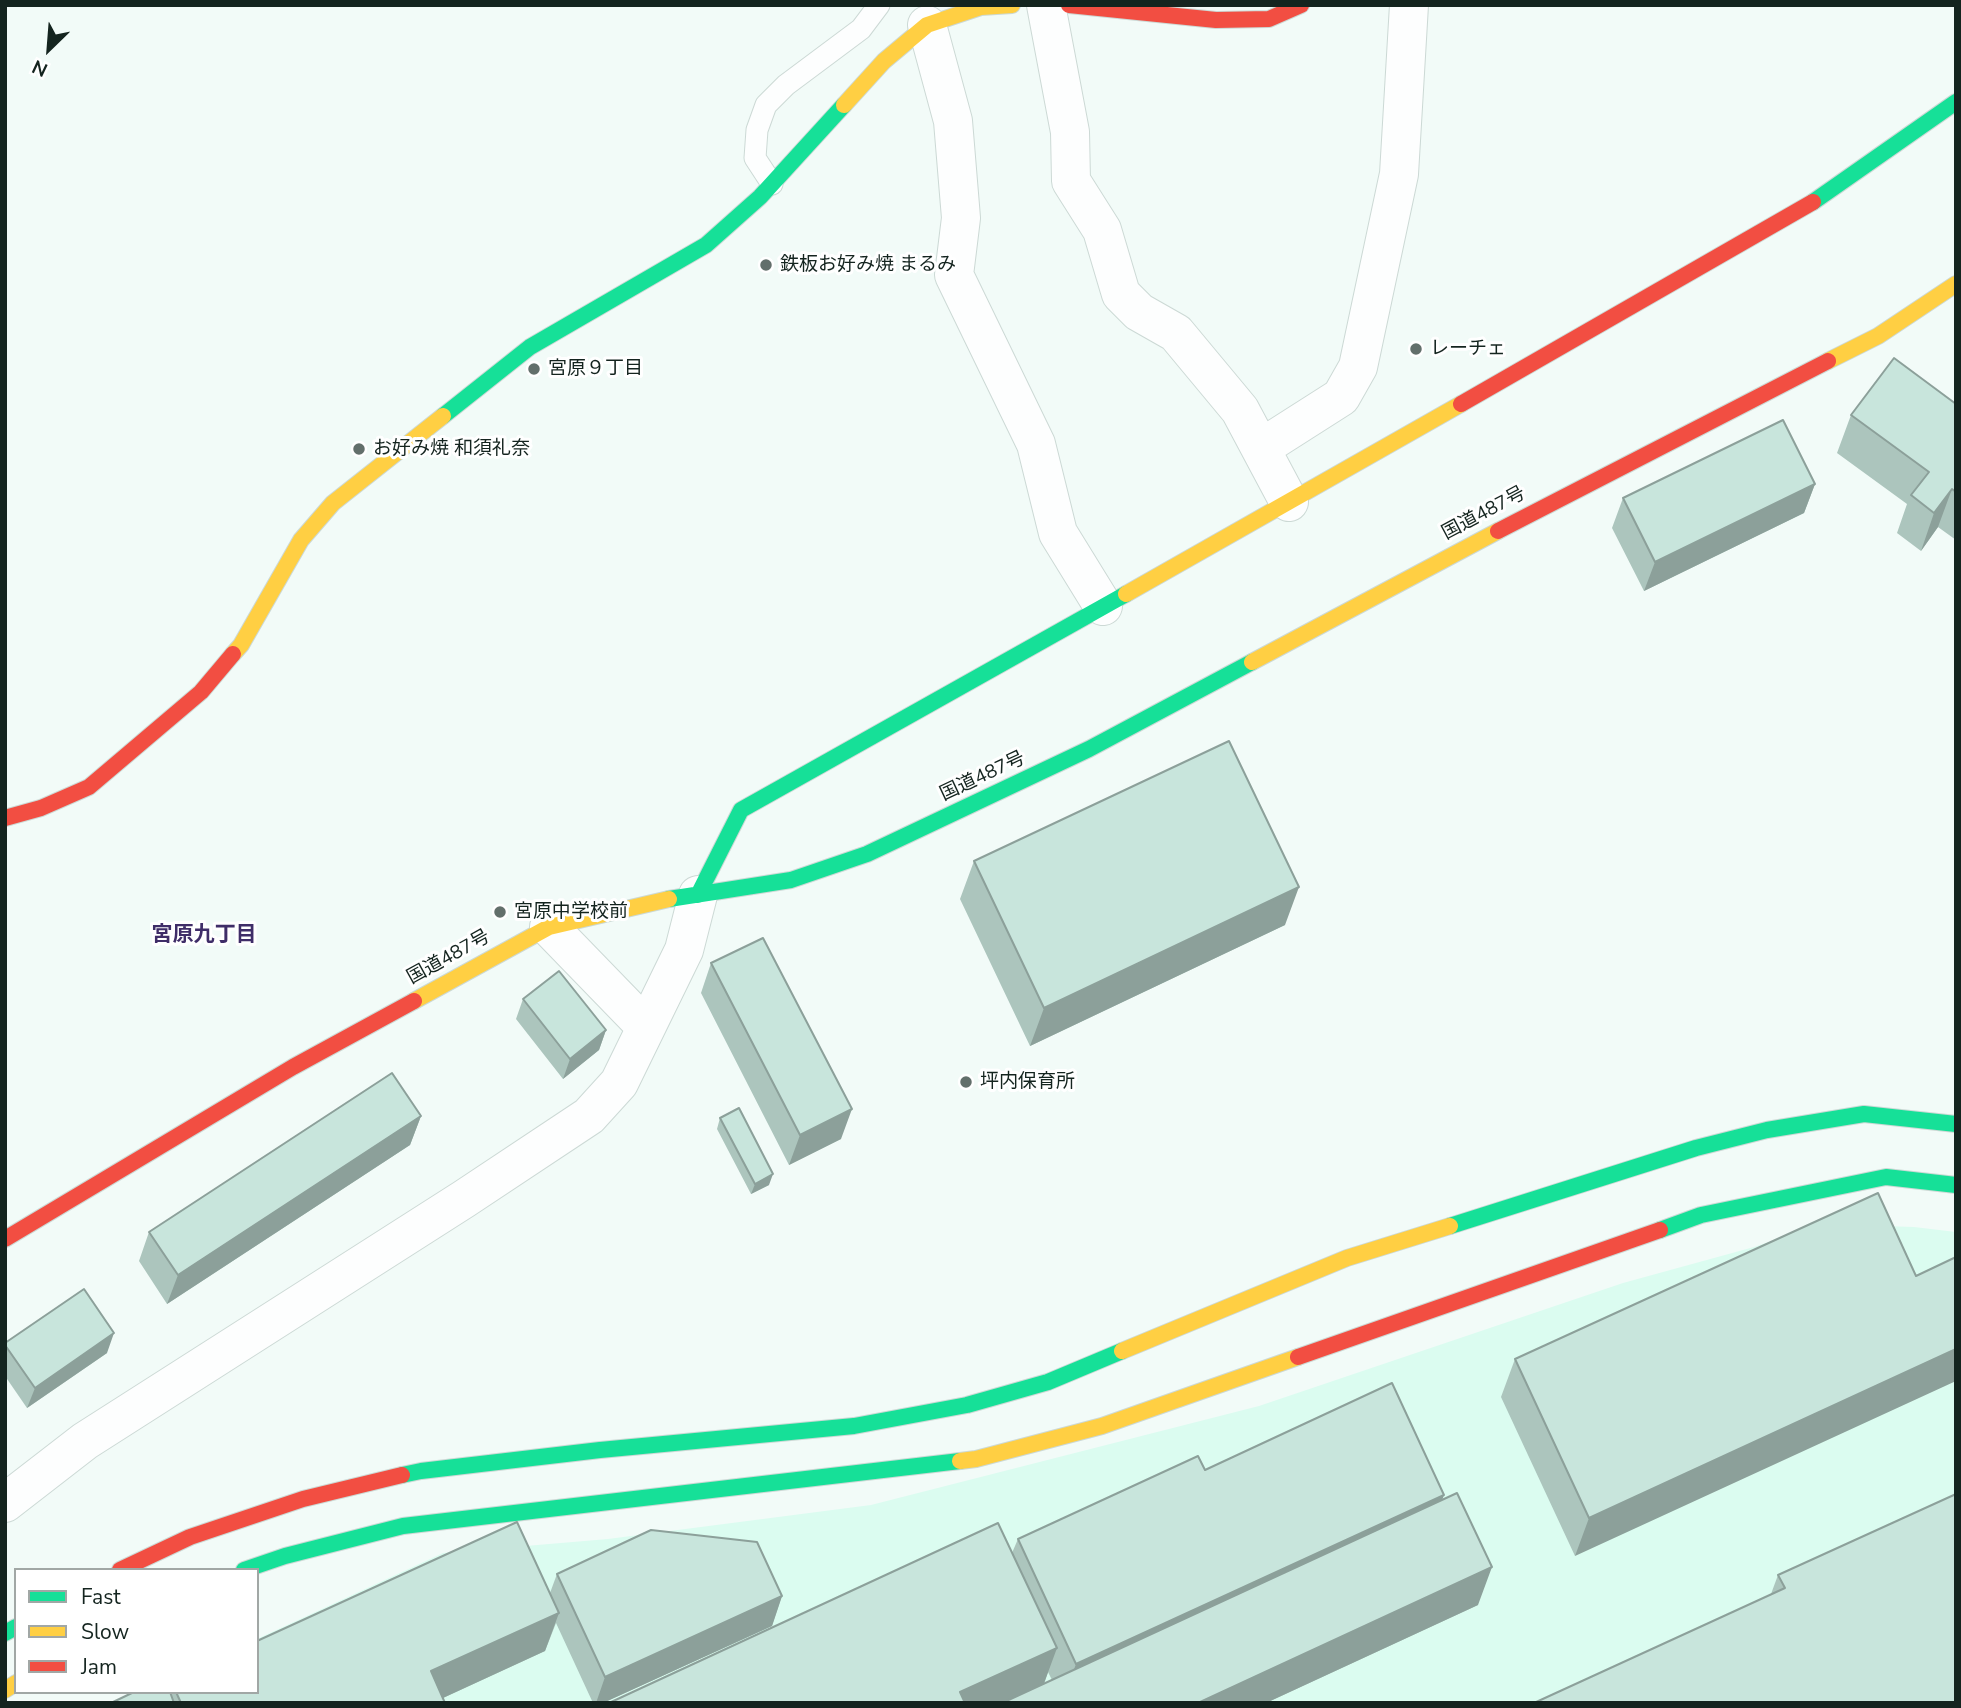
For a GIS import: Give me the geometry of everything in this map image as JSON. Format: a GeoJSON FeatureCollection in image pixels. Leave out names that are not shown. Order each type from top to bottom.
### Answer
{"type":"FeatureCollection","features":[{"type":"Feature","properties":{"kind":"main road"},"geometry":{"type":"LineString","coordinates":[[5,818],[41,808],[89,787],[201,692],[241,645],[302,540],[333,503],[530,347],[706,245],[760,197],[884,61],[927,25],[981,7],[1012,5]]}},
{"type":"Feature","properties":{"kind":"main road"},"geometry":{"type":"LineString","coordinates":[[1069,5],[1216,20],[1269,19],[1301,5]]}},
{"type":"Feature","properties":{"kind":"main road"},"geometry":{"type":"LineString","coordinates":[[698,895],[741,810],[1289,502],[1816,200],[1956,103]]}},
{"type":"Feature","properties":{"kind":"main road","name":"国道487号"},"geometry":{"type":"LineString","coordinates":[[5,1239],[293,1067],[550,927],[647,903],[791,880],[867,855],[1089,749],[1510,524],[1878,336],[1956,284]]}},
{"type":"Feature","properties":{"kind":"main road"},"geometry":{"type":"LineString","coordinates":[[124,1568],[190,1538],[303,1499],[421,1471],[853,1426],[967,1405],[1048,1382],[1348,1258],[1696,1148],[1767,1130],[1864,1114],[1956,1124]]}},
{"type":"Feature","properties":{"kind":"main road"},"geometry":{"type":"LineString","coordinates":[[250,1568],[285,1556],[404,1526],[976,1459],[1102,1426],[1701,1214],[1886,1177],[1956,1185]]}},
{"type":"Feature","properties":{"kind":"street"},"geometry":{"type":"LineString","coordinates":[[1046,5],[1070,132],[1071,181],[1101,230],[1121,294],[1139,312],[1176,333],[1240,410],[1289,502]]}},
{"type":"Feature","properties":{"kind":"street"},"geometry":{"type":"LineString","coordinates":[[1261,448],[1341,397],[1358,367],[1399,174],[1409,5]]}},
{"type":"Feature","properties":{"kind":"street"},"geometry":{"type":"LineString","coordinates":[[927,25],[953,121],[961,218],[954,275],[1036,444],[1058,533],[1103,606]]}},
{"type":"Feature","properties":{"kind":"street"},"geometry":{"type":"LineString","coordinates":[[5,1503],[85,1441],[589,1116],[619,1083],[684,950],[698,895]]}},
{"type":"Feature","properties":{"kind":"street"},"geometry":{"type":"LineString","coordinates":[[550,927],[646,1027]]}},
{"type":"Feature","properties":{"kind":"lane"},"geometry":{"type":"LineString","coordinates":[[772,184],[755,158],[757,130],[766,105],[786,85],[861,29],[880,5]]}},
{"type":"Feature","properties":{"kind":"shaded area"},"geometry":{"type":"Polygon","coordinates":[[[1822,1224],[1914,1227],[1956,1232],[1956,1703],[119,1703],[259,1694],[259,1638],[443,1553],[608,1539],[871,1505],[1259,1406],[1623,1283],[1754,1247],[1822,1224]]]}},
{"type":"Feature","properties":{"kind":"building"},"geometry":{"type":"Polygon","coordinates":[[[1894,358],[1956,404],[1956,492],[1952,489],[1934,513],[1911,495],[1929,472],[1851,415],[1894,358]]]}},
{"type":"Feature","properties":{"kind":"building"},"geometry":{"type":"Polygon","coordinates":[[[1783,420],[1815,484],[1655,562],[1623,498],[1783,420]]]}},
{"type":"Feature","properties":{"kind":"building"},"geometry":{"type":"Polygon","coordinates":[[[1229,741],[1299,887],[1044,1008],[974,861],[1229,741]]]}},
{"type":"Feature","properties":{"kind":"building"},"geometry":{"type":"Polygon","coordinates":[[[763,938],[852,1109],[800,1135],[711,963],[763,938]]]}},
{"type":"Feature","properties":{"kind":"building"},"geometry":{"type":"Polygon","coordinates":[[[559,971],[606,1030],[570,1059],[523,999],[559,971]]]}},
{"type":"Feature","properties":{"kind":"building"},"geometry":{"type":"Polygon","coordinates":[[[392,1073],[421,1116],[178,1275],[149,1232],[392,1073]]]}},
{"type":"Feature","properties":{"kind":"building"},"geometry":{"type":"Polygon","coordinates":[[[739,1108],[773,1174],[755,1184],[720,1118],[739,1108]]]}},
{"type":"Feature","properties":{"kind":"building"},"geometry":{"type":"Polygon","coordinates":[[[1878,1193],[1916,1276],[1956,1257],[1956,1349],[1589,1518],[1515,1359],[1878,1193]]]}},
{"type":"Feature","properties":{"kind":"building"},"geometry":{"type":"Polygon","coordinates":[[[84,1289],[114,1333],[35,1388],[5,1343],[84,1289]]]}},
{"type":"Feature","properties":{"kind":"building"},"geometry":{"type":"Polygon","coordinates":[[[1392,1383],[1444,1495],[1076,1664],[1018,1539],[1198,1456],[1205,1470],[1392,1383]]]}},
{"type":"Feature","properties":{"kind":"building"},"geometry":{"type":"Polygon","coordinates":[[[1457,1493],[1492,1567],[1198,1703],[1002,1703],[1457,1493]]]}},
{"type":"Feature","properties":{"kind":"building"},"geometry":{"type":"Polygon","coordinates":[[[1956,1494],[1956,1703],[1534,1703],[1785,1588],[1778,1575],[1956,1494]]]}},
{"type":"Feature","properties":{"kind":"building"},"geometry":{"type":"Polygon","coordinates":[[[517,1522],[559,1613],[431,1671],[445,1703],[181,1703],[177,1694],[259,1694],[259,1640],[517,1522]]]}},
{"type":"Feature","properties":{"kind":"building"},"geometry":{"type":"Polygon","coordinates":[[[998,1523],[1057,1648],[960,1692],[965,1703],[609,1703],[998,1523]]]}},
{"type":"Feature","properties":{"kind":"building"},"geometry":{"type":"Polygon","coordinates":[[[651,1530],[757,1542],[782,1596],[605,1677],[557,1574],[651,1530]]]}},
{"type":"Feature","properties":{"kind":"building"},"geometry":{"type":"Polygon","coordinates":[[[130,1694],[171,1694],[174,1703],[111,1703],[130,1694]]]}},
{"type":"Feature","properties":{"kind":"traffic: fast"},"geometry":{"type":"LineString","coordinates":[[1813,202],[1956,102]]}},
{"type":"Feature","properties":{"kind":"traffic: fast"},"geometry":{"type":"LineString","coordinates":[[443,416],[530,347],[706,245],[760,197],[844,105]]}},
{"type":"Feature","properties":{"kind":"traffic: fast"},"geometry":{"type":"LineString","coordinates":[[698,895],[741,810],[1126,594]]}},
{"type":"Feature","properties":{"kind":"traffic: fast"},"geometry":{"type":"LineString","coordinates":[[669,899],[791,880],[867,854],[1089,749],[1252,662]]}},
{"type":"Feature","properties":{"kind":"traffic: fast"},"geometry":{"type":"LineString","coordinates":[[1450,1226],[1696,1148],[1767,1130],[1864,1114],[1956,1124]]}},
{"type":"Feature","properties":{"kind":"traffic: fast"},"geometry":{"type":"LineString","coordinates":[[1660,1230],[1701,1215],[1886,1177],[1956,1185]]}},
{"type":"Feature","properties":{"kind":"traffic: fast"},"geometry":{"type":"LineString","coordinates":[[402,1475],[600,1450],[854,1426],[967,1405],[1048,1382],[1122,1351]]}},
{"type":"Feature","properties":{"kind":"traffic: fast"},"geometry":{"type":"LineString","coordinates":[[250,1568],[285,1556],[403,1526],[960,1461]]}},
{"type":"Feature","properties":{"kind":"traffic: fast"},"geometry":{"type":"LineString","coordinates":[[5,1633],[14,1628]]}},
{"type":"Feature","properties":{"kind":"traffic: slow"},"geometry":{"type":"LineString","coordinates":[[844,105],[884,61],[927,25],[981,7],[1012,5]]}},
{"type":"Feature","properties":{"kind":"traffic: slow"},"geometry":{"type":"LineString","coordinates":[[1828,361],[1878,336],[1956,284]]}},
{"type":"Feature","properties":{"kind":"traffic: slow"},"geometry":{"type":"LineString","coordinates":[[1126,594],[1461,404]]}},
{"type":"Feature","properties":{"kind":"traffic: slow"},"geometry":{"type":"LineString","coordinates":[[233,654],[241,645],[301,540],[333,503],[443,416]]}},
{"type":"Feature","properties":{"kind":"traffic: slow"},"geometry":{"type":"LineString","coordinates":[[1252,662],[1498,531]]}},
{"type":"Feature","properties":{"kind":"traffic: slow"},"geometry":{"type":"LineString","coordinates":[[414,1001],[549,927],[669,899]]}},
{"type":"Feature","properties":{"kind":"traffic: slow"},"geometry":{"type":"LineString","coordinates":[[1122,1351],[1347,1258],[1450,1226]]}},
{"type":"Feature","properties":{"kind":"traffic: slow"},"geometry":{"type":"LineString","coordinates":[[960,1461],[1102,1426],[1298,1357]]}},
{"type":"Feature","properties":{"kind":"traffic: slow"},"geometry":{"type":"LineString","coordinates":[[5,1690],[14,1684]]}},
{"type":"Feature","properties":{"kind":"traffic: jam"},"geometry":{"type":"LineString","coordinates":[[1069,5],[1216,20],[1269,19],[1301,5]]}},
{"type":"Feature","properties":{"kind":"traffic: jam"},"geometry":{"type":"LineString","coordinates":[[1461,404],[1813,202]]}},
{"type":"Feature","properties":{"kind":"traffic: jam"},"geometry":{"type":"LineString","coordinates":[[1498,531],[1828,361]]}},
{"type":"Feature","properties":{"kind":"traffic: jam"},"geometry":{"type":"LineString","coordinates":[[5,818],[41,808],[89,787],[201,692],[233,654]]}},
{"type":"Feature","properties":{"kind":"traffic: jam"},"geometry":{"type":"LineString","coordinates":[[5,1239],[293,1067],[414,1001]]}},
{"type":"Feature","properties":{"kind":"traffic: jam"},"geometry":{"type":"LineString","coordinates":[[1298,1357],[1660,1230]]}},
{"type":"Feature","properties":{"kind":"traffic: jam"},"geometry":{"type":"LineString","coordinates":[[124,1568],[190,1537],[303,1499],[402,1475]]}},
{"type":"Feature","properties":{"kind":"place","name":"鉄板お好み焼 まるみ"},"geometry":{"type":"Point","coordinates":[766,265]}},
{"type":"Feature","properties":{"kind":"place","name":"レーチェ"},"geometry":{"type":"Point","coordinates":[1416,349]}},
{"type":"Feature","properties":{"kind":"place","name":"宮原９丁目"},"geometry":{"type":"Point","coordinates":[534,369]}},
{"type":"Feature","properties":{"kind":"place","name":"お好み焼 和須礼奈"},"geometry":{"type":"Point","coordinates":[359,449]}},
{"type":"Feature","properties":{"kind":"place","name":"宮原中学校前"},"geometry":{"type":"Point","coordinates":[500,912]}},
{"type":"Feature","properties":{"kind":"place","name":"坪内保育所"},"geometry":{"type":"Point","coordinates":[966,1082]}},
{"type":"Feature","properties":{"kind":"district","name":"宮原九丁目"},"geometry":{"type":"Point","coordinates":[204,936]}}]}
